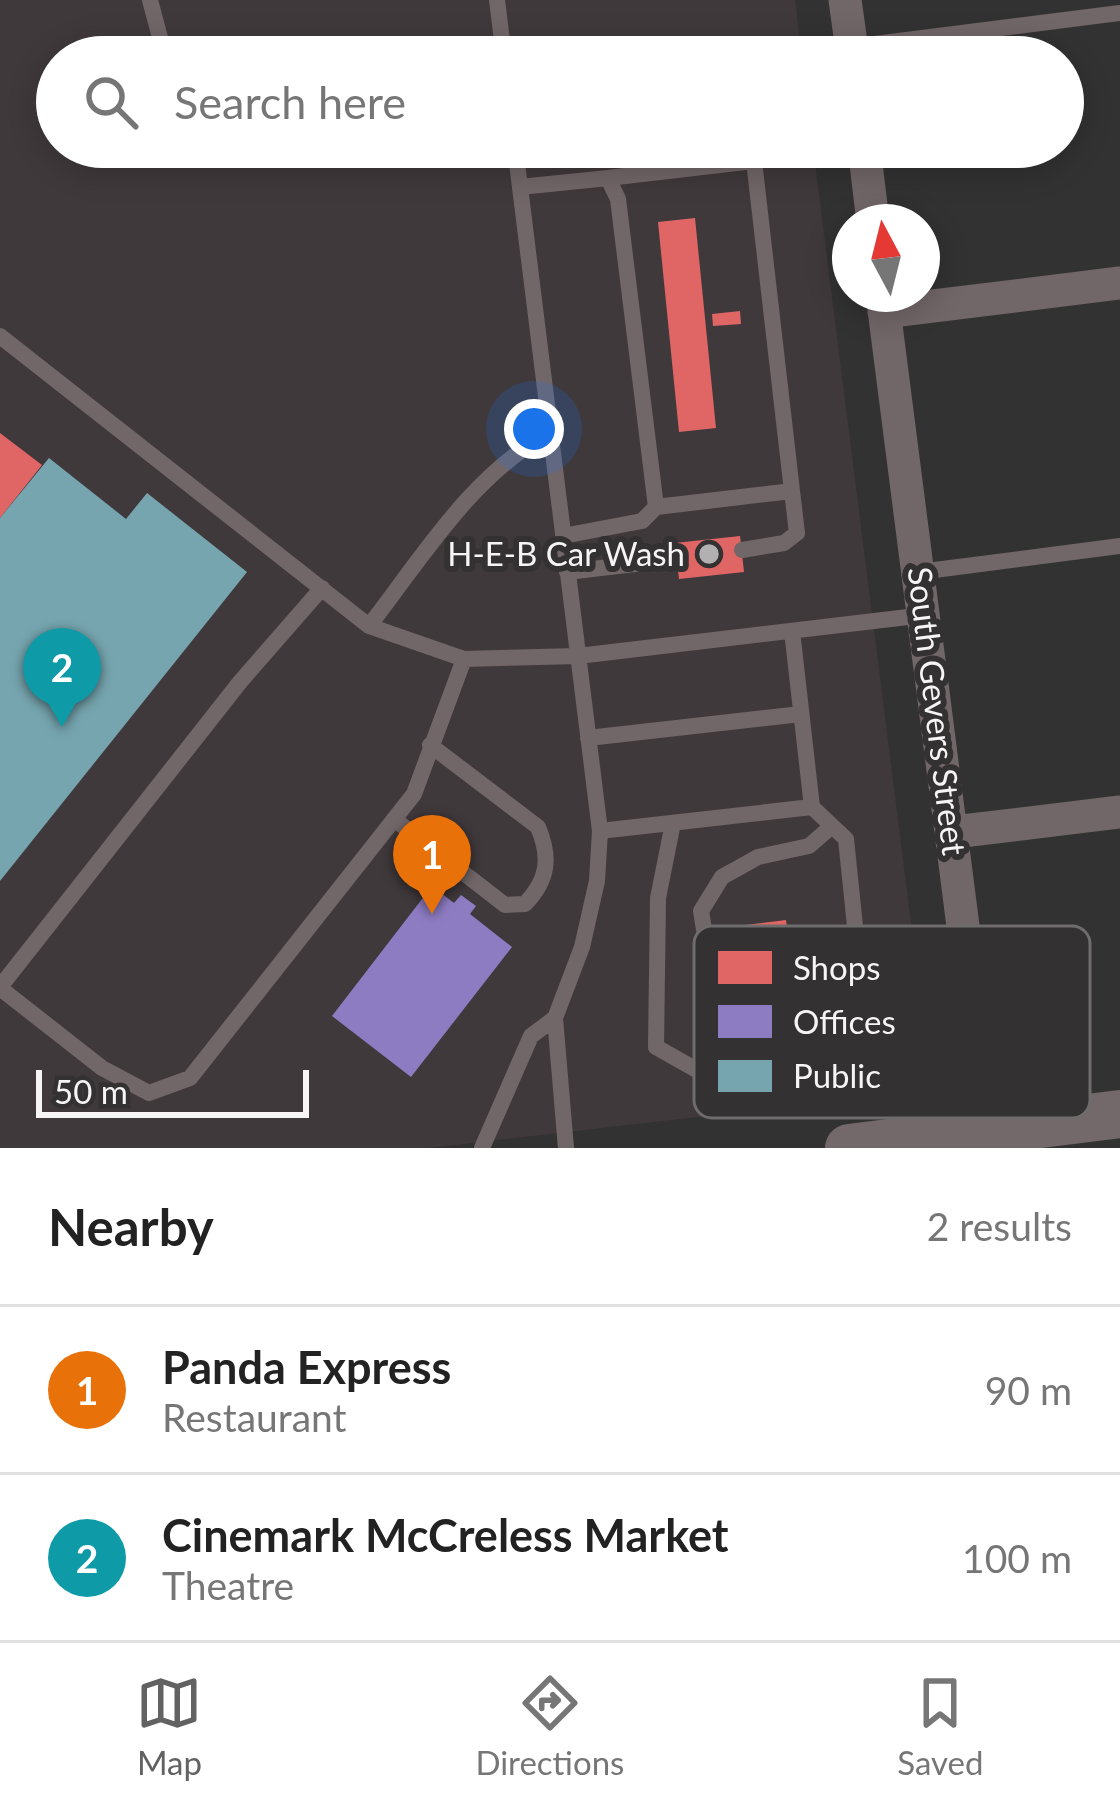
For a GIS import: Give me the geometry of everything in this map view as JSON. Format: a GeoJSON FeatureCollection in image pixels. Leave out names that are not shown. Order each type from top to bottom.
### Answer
{"type":"FeatureCollection","features":[{"type":"Feature","properties":{"kind":"main road"},"geometry":{"type":"LineString","coordinates":[[849,1148],[1010,1134],[1120,1114]]}},
{"type":"Feature","properties":{"kind":"street"},"geometry":{"type":"LineString","coordinates":[[845,0],[850,36]]}},
{"type":"Feature","properties":{"kind":"street"},"geometry":{"type":"LineString","coordinates":[[867,168],[871,204]]}},
{"type":"Feature","properties":{"kind":"street"},"geometry":{"type":"LineString","coordinates":[[940,298],[1120,283]]}},
{"type":"Feature","properties":{"kind":"street","name":"South Gevers Street"},"geometry":{"type":"LineString","coordinates":[[884,312],[953,832],[971,926]]}},
{"type":"Feature","properties":{"kind":"street"},"geometry":{"type":"LineString","coordinates":[[953,832],[1120,812]]}},
{"type":"Feature","properties":{"kind":"lane"},"geometry":{"type":"LineString","coordinates":[[150,0],[160,36]]}},
{"type":"Feature","properties":{"kind":"lane"},"geometry":{"type":"LineString","coordinates":[[497,0],[501,36]]}},
{"type":"Feature","properties":{"kind":"lane"},"geometry":{"type":"LineString","coordinates":[[965,36],[1120,14]]}},
{"type":"Feature","properties":{"kind":"lane"},"geometry":{"type":"LineString","coordinates":[[518,168],[600,831],[597,881],[587,925],[555,1018],[566,1148]]}},
{"type":"Feature","properties":{"kind":"lane"},"geometry":{"type":"LineString","coordinates":[[520,187],[694,168]]}},
{"type":"Feature","properties":{"kind":"lane"},"geometry":{"type":"LineString","coordinates":[[742,550],[784,543],[797,533],[755,168]]}},
{"type":"Feature","properties":{"kind":"lane"},"geometry":{"type":"LineString","coordinates":[[608,178],[617,199],[656,507]]}},
{"type":"Feature","properties":{"kind":"lane"},"geometry":{"type":"LineString","coordinates":[[0,336],[370,626],[464,659],[578,656],[925,615]]}},
{"type":"Feature","properties":{"kind":"lane"},"geometry":{"type":"LineString","coordinates":[[370,626],[473,490],[505,457],[550,432]]}},
{"type":"Feature","properties":{"kind":"lane"},"geometry":{"type":"LineString","coordinates":[[563,536],[642,521],[656,507],[792,491]]}},
{"type":"Feature","properties":{"kind":"lane"},"geometry":{"type":"LineString","coordinates":[[919,572],[1120,546]]}},
{"type":"Feature","properties":{"kind":"lane"},"geometry":{"type":"LineString","coordinates":[[567,572],[677,559]]}},
{"type":"Feature","properties":{"kind":"lane"},"geometry":{"type":"LineString","coordinates":[[322,588],[240,682],[0,988],[102,1068],[149,1093],[190,1078],[414,794],[464,659]]}},
{"type":"Feature","properties":{"kind":"lane"},"geometry":{"type":"LineString","coordinates":[[792,631],[812,807],[846,839],[855,926]]}},
{"type":"Feature","properties":{"kind":"lane"},"geometry":{"type":"LineString","coordinates":[[588,738],[801,715]]}},
{"type":"Feature","properties":{"kind":"lane"},"geometry":{"type":"LineString","coordinates":[[394,819],[505,905],[525,904],[539,890],[547,872],[547,847],[538,827],[430,745]]}},
{"type":"Feature","properties":{"kind":"lane"},"geometry":{"type":"LineString","coordinates":[[600,831],[812,807]]}},
{"type":"Feature","properties":{"kind":"lane"},"geometry":{"type":"LineString","coordinates":[[673,823],[658,898],[656,1047],[694,1070]]}},
{"type":"Feature","properties":{"kind":"lane"},"geometry":{"type":"LineString","coordinates":[[703,926],[701,911],[722,877],[758,857],[808,846],[832,826]]}},
{"type":"Feature","properties":{"kind":"lane"},"geometry":{"type":"LineString","coordinates":[[482,1148],[531,1036],[555,1018]]}},
{"type":"Feature","properties":{"kind":"shaded area"},"geometry":{"type":"Polygon","coordinates":[[[0,0],[795,0],[799,36],[36,36],[36,168],[816,168],[911,926],[694,926],[694,1117],[428,1148],[0,1148],[0,0]]]}},
{"type":"Feature","properties":{"kind":"building: Shops"},"geometry":{"type":"Polygon","coordinates":[[[695,218],[716,428],[679,432],[658,222],[695,218]]]}},
{"type":"Feature","properties":{"kind":"building: Shops"},"geometry":{"type":"Polygon","coordinates":[[[740,311],[741,324],[713,326],[712,314],[740,311]]]}},
{"type":"Feature","properties":{"kind":"building: Shops"},"geometry":{"type":"Polygon","coordinates":[[[0,433],[42,465],[0,518],[0,433]]]}},
{"type":"Feature","properties":{"kind":"building: Shops","name":"H-E-B Car Wash"},"geometry":{"type":"Polygon","coordinates":[[[740,536],[744,572],[679,579],[675,543],[740,536]]]}},
{"type":"Feature","properties":{"kind":"building: Shops"},"geometry":{"type":"Polygon","coordinates":[[[786,920],[787,926],[737,926],[786,920]]]}},
{"type":"Feature","properties":{"kind":"building: Offices"},"geometry":{"type":"Polygon","coordinates":[[[432,886],[454,903],[461,895],[476,906],[470,914],[512,947],[411,1077],[332,1016],[432,886]]]}},
{"type":"Feature","properties":{"kind":"building: Public"},"geometry":{"type":"Polygon","coordinates":[[[49,458],[126,519],[147,493],[247,572],[0,881],[0,518],[49,458]]]}},
{"type":"Feature","properties":{"kind":"place","name":"H-E-B Car Wash"},"geometry":{"type":"Point","coordinates":[709,554]}},
{"type":"Feature","properties":{"kind":"place","name":"Cinemark McCreless Market"},"geometry":{"type":"Point","coordinates":[62,727]}},
{"type":"Feature","properties":{"kind":"place","name":"Panda Express"},"geometry":{"type":"Point","coordinates":[432,914]}}]}
